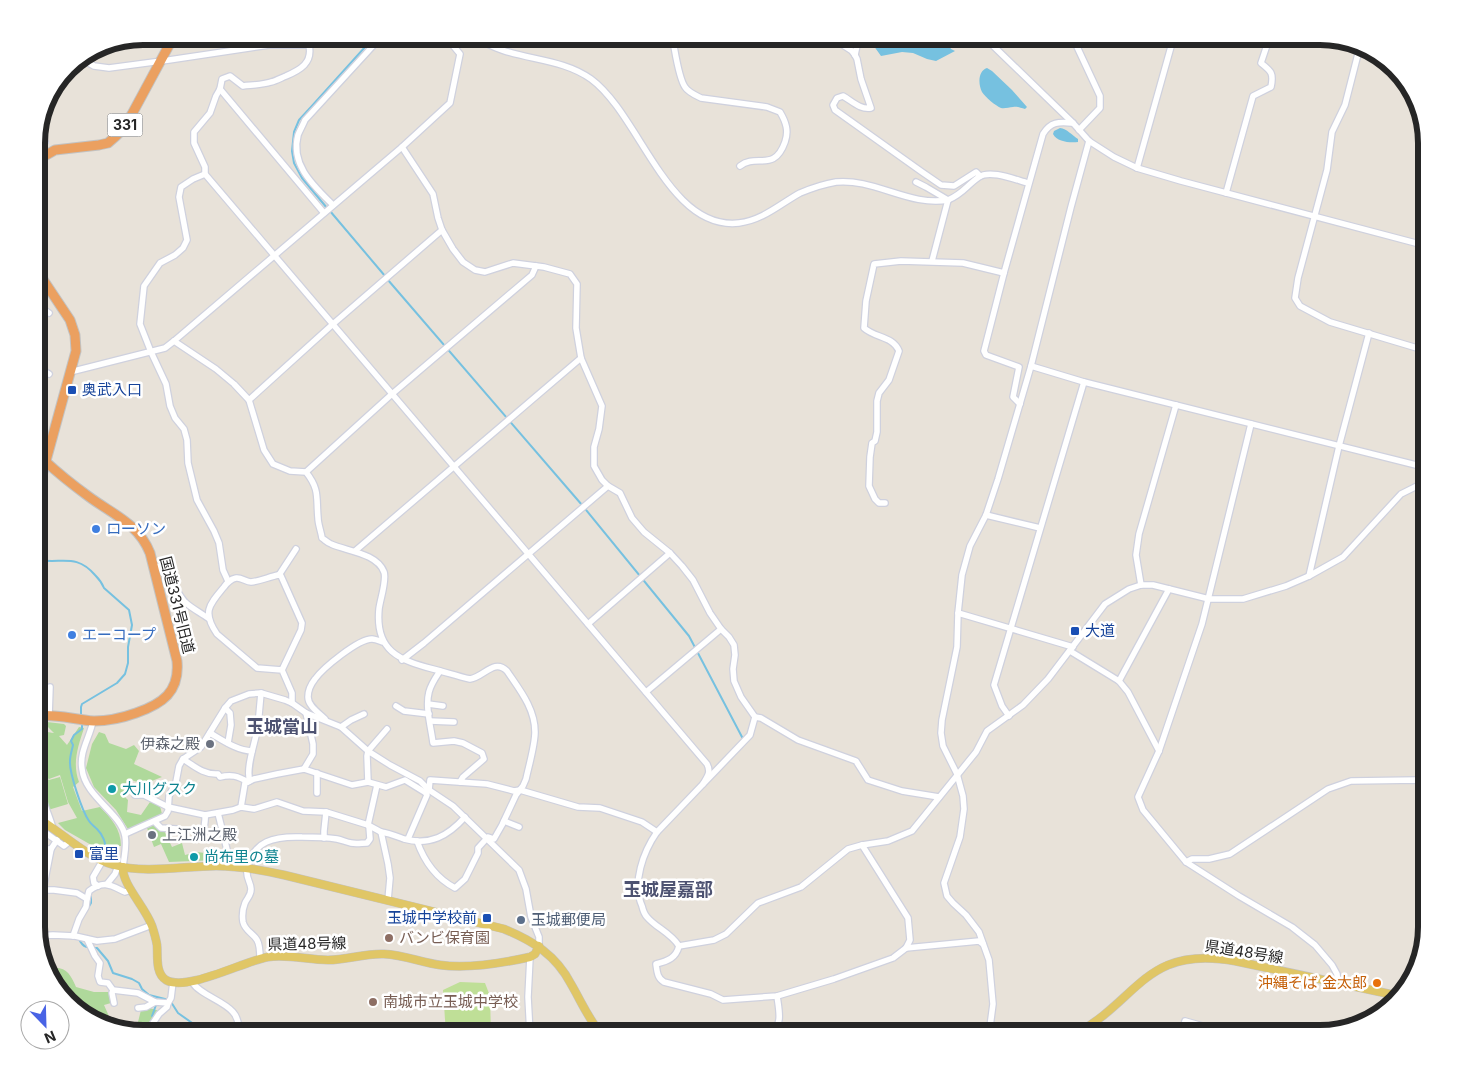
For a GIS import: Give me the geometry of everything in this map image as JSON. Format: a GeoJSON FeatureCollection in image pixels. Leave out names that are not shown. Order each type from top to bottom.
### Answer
{"type":"FeatureCollection","features":[{"type":"Feature","properties":{"kind":"highway","name":"331"},"geometry":{"type":"LineString","coordinates":[[45,156],[55,150],[99,145],[108,142],[116,136],[132,114],[170,45]]}},
{"type":"Feature","properties":{"kind":"highway"},"geometry":{"type":"LineString","coordinates":[[45,283],[72,326],[75,335],[76,351],[45,461]]}},
{"type":"Feature","properties":{"kind":"highway","name":"国道331号旧道"},"geometry":{"type":"LineString","coordinates":[[45,461],[82,492],[133,527],[143,537],[154,565],[177,661],[178,674],[168,695],[162,700],[151,707],[111,720],[85,720],[45,716]]}},
{"type":"Feature","properties":{"kind":"main road"},"geometry":{"type":"LineString","coordinates":[[45,823],[104,860],[120,866],[147,869],[231,866],[248,868],[284,875],[504,929],[539,946],[552,958],[564,972],[595,1025]]}},
{"type":"Feature","properties":{"kind":"main road"},"geometry":{"type":"LineString","coordinates":[[120,866],[124,878],[152,924],[157,946],[158,966],[162,976],[173,982]]}},
{"type":"Feature","properties":{"kind":"main road"},"geometry":{"type":"LineString","coordinates":[[530,957],[535,954],[539,946]]}},
{"type":"Feature","properties":{"kind":"main road","name":"県道48号線"},"geometry":{"type":"LineString","coordinates":[[173,982],[192,982],[260,959],[281,956],[337,960],[383,954],[455,966],[530,957]]}},
{"type":"Feature","properties":{"kind":"main road","name":"県道48号線"},"geometry":{"type":"LineString","coordinates":[[1088,1025],[1159,968],[1181,960],[1196,958],[1224,959],[1391,994]]}},
{"type":"Feature","properties":{"kind":"street"},"geometry":{"type":"LineString","coordinates":[[87,62],[94,66],[109,68],[269,45],[309,45],[309,59],[305,66],[271,83],[243,86],[230,76],[222,79],[210,113],[194,132],[194,143],[205,167],[205,174],[707,764],[710,769],[709,775],[703,784]]}},
{"type":"Feature","properties":{"kind":"street"},"geometry":{"type":"LineString","coordinates":[[332,206],[310,182],[302,170],[296,146],[298,134],[305,120],[374,45]]}},
{"type":"Feature","properties":{"kind":"street"},"geometry":{"type":"LineString","coordinates":[[70,372],[165,348],[174,342],[402,147],[450,103],[460,54],[452,45]]}},
{"type":"Feature","properties":{"kind":"street"},"geometry":{"type":"LineString","coordinates":[[488,45],[503,52],[558,64],[579,72],[590,79],[608,96],[677,194],[691,209],[710,220],[729,224],[752,220],[765,215],[814,187],[840,182],[938,202],[957,197],[980,176],[990,173],[1028,183]]}},
{"type":"Feature","properties":{"kind":"street"},"geometry":{"type":"LineString","coordinates":[[674,45],[684,86],[691,93],[701,98],[767,107],[780,112],[786,123],[787,138],[782,153],[772,160],[746,162],[740,166]]}},
{"type":"Feature","properties":{"kind":"street"},"geometry":{"type":"LineString","coordinates":[[843,45],[852,51],[857,59],[861,79],[871,108],[859,107],[843,96],[837,98],[833,105],[835,110],[941,185],[954,186],[976,172],[980,176]]}},
{"type":"Feature","properties":{"kind":"street"},"geometry":{"type":"LineString","coordinates":[[855,55],[857,45]]}},
{"type":"Feature","properties":{"kind":"street"},"geometry":{"type":"LineString","coordinates":[[992,45],[1073,123],[1089,142],[1137,168],[1418,244]]}},
{"type":"Feature","properties":{"kind":"street"},"geometry":{"type":"LineString","coordinates":[[1076,45],[1100,96],[1100,108],[1079,130]]}},
{"type":"Feature","properties":{"kind":"street"},"geometry":{"type":"LineString","coordinates":[[1137,168],[1171,45]]}},
{"type":"Feature","properties":{"kind":"street"},"geometry":{"type":"LineString","coordinates":[[1226,193],[1253,96],[1271,87],[1273,78],[1270,71],[1261,63],[1267,45]]}},
{"type":"Feature","properties":{"kind":"street"},"geometry":{"type":"LineString","coordinates":[[1358,53],[1345,105],[1332,132],[1327,170],[1298,278],[1295,298],[1300,306],[1330,322],[1418,348]]}},
{"type":"Feature","properties":{"kind":"street"},"geometry":{"type":"LineString","coordinates":[[220,89],[324,212]]}},
{"type":"Feature","properties":{"kind":"street"},"geometry":{"type":"LineString","coordinates":[[1020,404],[1013,397],[1019,367],[986,355],[984,351],[1028,183],[1043,134],[1047,128],[1056,122],[1073,123]]}},
{"type":"Feature","properties":{"kind":"street"},"geometry":{"type":"LineString","coordinates":[[990,1025],[993,1004],[989,960],[979,932],[947,896],[944,883],[960,837],[963,817],[963,796],[957,774],[943,746],[942,720],[957,647],[962,575],[970,546],[986,515],[1020,404],[1089,142]]}},
{"type":"Feature","properties":{"kind":"street"},"geometry":{"type":"LineString","coordinates":[[402,147],[433,194],[442,230],[463,262],[475,270],[485,272],[513,263],[544,267],[570,274],[577,284],[576,328],[581,358],[602,406],[594,447],[594,466],[602,480],[620,493],[632,518],[644,532],[670,553],[682,566],[693,580],[720,629],[729,636],[734,645],[734,681],[741,697],[755,717],[761,718],[798,740],[856,761],[868,780],[902,791],[939,797]]}},
{"type":"Feature","properties":{"kind":"street"},"geometry":{"type":"LineString","coordinates":[[205,174],[192,179],[181,187],[180,197],[187,240],[183,248],[175,255],[160,263],[144,286],[140,324],[166,384],[170,406],[175,418],[184,429],[187,440],[188,463],[197,500],[219,543],[223,570],[228,581]]}},
{"type":"Feature","properties":{"kind":"street"},"geometry":{"type":"LineString","coordinates":[[916,182],[948,200]]}},
{"type":"Feature","properties":{"kind":"street"},"geometry":{"type":"LineString","coordinates":[[932,261],[948,200]]}},
{"type":"Feature","properties":{"kind":"street"},"geometry":{"type":"LineString","coordinates":[[249,400],[333,324],[442,230]]}},
{"type":"Feature","properties":{"kind":"street"},"geometry":{"type":"LineString","coordinates":[[885,503],[875,499],[869,486],[870,457],[872,443],[875,441],[877,432],[879,393],[889,380],[899,351],[897,346],[888,339],[864,328],[866,301],[874,264],[901,261],[963,263],[1004,273]]}},
{"type":"Feature","properties":{"kind":"street"},"geometry":{"type":"LineString","coordinates":[[306,472],[392,394],[532,275],[536,266]]}},
{"type":"Feature","properties":{"kind":"street"},"geometry":{"type":"LineString","coordinates":[[45,311],[49,313]]}},
{"type":"Feature","properties":{"kind":"street"},"geometry":{"type":"LineString","coordinates":[[1309,576],[1339,446],[1369,333]]}},
{"type":"Feature","properties":{"kind":"street"},"geometry":{"type":"LineString","coordinates":[[174,342],[216,369],[249,400],[264,450],[273,464],[290,470],[306,472],[314,482],[318,499],[318,519],[322,538],[330,544],[365,555],[376,562],[384,572],[384,584],[378,613],[383,642],[392,653],[402,660],[470,679],[476,678],[491,667],[498,665],[507,671],[530,708],[535,732],[526,779],[494,839],[488,837],[478,848],[478,853],[465,879],[455,888],[448,884],[430,868],[417,841]]}},
{"type":"Feature","properties":{"kind":"street"},"geometry":{"type":"LineString","coordinates":[[355,551],[581,358]]}},
{"type":"Feature","properties":{"kind":"street"},"geometry":{"type":"LineString","coordinates":[[1031,366],[1084,382],[1418,466]]}},
{"type":"Feature","properties":{"kind":"street"},"geometry":{"type":"LineString","coordinates":[[45,372],[49,374]]}},
{"type":"Feature","properties":{"kind":"street"},"geometry":{"type":"LineString","coordinates":[[1009,716],[1002,706],[994,685],[1084,382]]}},
{"type":"Feature","properties":{"kind":"street"},"geometry":{"type":"LineString","coordinates":[[1141,585],[1136,555],[1139,534],[1176,405]]}},
{"type":"Feature","properties":{"kind":"street"},"geometry":{"type":"LineString","coordinates":[[1251,424],[1202,624],[1159,752],[1138,797],[1143,810],[1186,862],[1292,927],[1314,945],[1332,965],[1337,974],[1338,984]]}},
{"type":"Feature","properties":{"kind":"street"},"geometry":{"type":"LineString","coordinates":[[402,660],[608,486]]}},
{"type":"Feature","properties":{"kind":"street"},"geometry":{"type":"LineString","coordinates":[[679,946],[714,940],[726,934],[758,903],[801,887],[848,849],[862,845],[888,842],[912,831],[976,752],[987,731],[1023,705],[1048,679],[1105,604],[1129,589],[1141,585],[1153,585],[1209,599],[1242,599],[1286,586],[1309,576],[1343,557],[1401,494],[1418,486]]}},
{"type":"Feature","properties":{"kind":"street"},"geometry":{"type":"LineString","coordinates":[[986,515],[1040,528]]}},
{"type":"Feature","properties":{"kind":"street"},"geometry":{"type":"LineString","coordinates":[[208,618],[210,606],[214,598],[228,581],[236,578],[250,582],[279,575],[296,549]]}},
{"type":"Feature","properties":{"kind":"street"},"geometry":{"type":"LineString","coordinates":[[588,624],[670,553]]}},
{"type":"Feature","properties":{"kind":"street"},"geometry":{"type":"LineString","coordinates":[[154,565],[161,567],[187,604],[208,618],[217,634],[257,668],[282,670]]}},
{"type":"Feature","properties":{"kind":"street"},"geometry":{"type":"LineString","coordinates":[[279,575],[302,623],[301,630],[282,670],[292,693],[292,702]]}},
{"type":"Feature","properties":{"kind":"street"},"geometry":{"type":"LineString","coordinates":[[1120,681],[1169,589]]}},
{"type":"Feature","properties":{"kind":"street"},"geometry":{"type":"LineString","coordinates":[[958,613],[1011,628],[1072,649],[1120,681],[1128,692],[1159,752]]}},
{"type":"Feature","properties":{"kind":"street"},"geometry":{"type":"LineString","coordinates":[[646,692],[720,629]]}},
{"type":"Feature","properties":{"kind":"street"},"geometry":{"type":"LineString","coordinates":[[328,722],[309,703],[310,686],[316,677],[341,654],[365,640],[372,639],[383,642]]}},
{"type":"Feature","properties":{"kind":"street"},"geometry":{"type":"LineString","coordinates":[[440,671],[428,693],[433,743],[454,741],[463,743],[482,753],[484,759],[463,777],[460,782]]}},
{"type":"Feature","properties":{"kind":"street"},"geometry":{"type":"LineString","coordinates":[[49,716],[50,687]]}},
{"type":"Feature","properties":{"kind":"street"},"geometry":{"type":"LineString","coordinates":[[125,834],[165,816],[168,811],[169,796],[176,782],[179,766],[183,759],[201,748],[231,701],[249,694],[261,693],[292,702],[306,713],[341,728],[368,751],[420,781],[427,792]]}},
{"type":"Feature","properties":{"kind":"street"},"geometry":{"type":"LineString","coordinates":[[249,781],[248,776],[258,727],[261,693]]}},
{"type":"Feature","properties":{"kind":"street"},"geometry":{"type":"LineString","coordinates":[[428,704],[443,706]]}},
{"type":"Feature","properties":{"kind":"street"},"geometry":{"type":"LineString","coordinates":[[396,706],[404,711],[429,714]]}},
{"type":"Feature","properties":{"kind":"street"},"geometry":{"type":"LineString","coordinates":[[225,708],[230,712],[231,725],[228,743]]}},
{"type":"Feature","properties":{"kind":"street"},"geometry":{"type":"LineString","coordinates":[[304,769],[313,754],[306,713]]}},
{"type":"Feature","properties":{"kind":"street"},"geometry":{"type":"LineString","coordinates":[[341,728],[351,720],[364,714]]}},
{"type":"Feature","properties":{"kind":"street"},"geometry":{"type":"LineString","coordinates":[[679,946],[674,938],[646,917],[640,903],[637,888],[639,874],[647,851],[657,832],[750,735],[755,717]]}},
{"type":"Feature","properties":{"kind":"street"},"geometry":{"type":"LineString","coordinates":[[74,936],[78,918],[86,907],[89,891],[103,885],[115,874],[120,866],[126,844],[125,834],[118,822],[92,792],[83,778],[81,766],[85,720]]}},
{"type":"Feature","properties":{"kind":"street"},"geometry":{"type":"LineString","coordinates":[[430,722],[454,722]]}},
{"type":"Feature","properties":{"kind":"street"},"geometry":{"type":"LineString","coordinates":[[368,782],[368,751],[387,729]]}},
{"type":"Feature","properties":{"kind":"street"},"geometry":{"type":"LineString","coordinates":[[210,733],[228,743],[252,751]]}},
{"type":"Feature","properties":{"kind":"street"},"geometry":{"type":"LineString","coordinates":[[183,759],[209,774],[229,775],[249,781]]}},
{"type":"Feature","properties":{"kind":"street"},"geometry":{"type":"LineString","coordinates":[[242,807],[241,801],[246,783],[249,781],[304,769],[352,785],[368,782],[386,787],[405,780],[418,786],[444,799],[519,870],[526,889],[539,946]]}},
{"type":"Feature","properties":{"kind":"street"},"geometry":{"type":"LineString","coordinates":[[317,793],[318,773]]}},
{"type":"Feature","properties":{"kind":"street"},"geometry":{"type":"LineString","coordinates":[[408,840],[427,795],[430,780],[487,784],[514,791],[520,790],[578,807],[600,808],[642,822],[657,832]]}},
{"type":"Feature","properties":{"kind":"street"},"geometry":{"type":"LineString","coordinates":[[1186,862],[1192,859],[1209,859],[1230,854],[1328,789],[1351,781],[1418,780]]}},
{"type":"Feature","properties":{"kind":"street"},"geometry":{"type":"LineString","coordinates":[[260,959],[257,939],[247,930],[243,917],[245,904],[251,895],[250,882],[247,877],[254,851],[260,845],[269,841],[290,836],[334,838],[352,843],[367,844],[370,839],[368,826],[377,785]]}},
{"type":"Feature","properties":{"kind":"street"},"geometry":{"type":"LineString","coordinates":[[135,795],[144,795],[168,807],[205,815],[242,807],[254,809],[277,802],[303,811],[326,812],[381,832],[391,833],[408,840],[423,842],[438,838],[451,830],[465,817]]}},
{"type":"Feature","properties":{"kind":"street"},"geometry":{"type":"LineString","coordinates":[[45,809],[53,829]]}},
{"type":"Feature","properties":{"kind":"street"},"geometry":{"type":"LineString","coordinates":[[324,838],[326,812]]}},
{"type":"Feature","properties":{"kind":"street"},"geometry":{"type":"LineString","coordinates":[[218,813],[231,866]]}},
{"type":"Feature","properties":{"kind":"street"},"geometry":{"type":"LineString","coordinates":[[204,835],[205,815]]}},
{"type":"Feature","properties":{"kind":"street"},"geometry":{"type":"LineString","coordinates":[[504,821],[519,827]]}},
{"type":"Feature","properties":{"kind":"street"},"geometry":{"type":"LineString","coordinates":[[154,822],[161,828],[177,830]]}},
{"type":"Feature","properties":{"kind":"street"},"geometry":{"type":"LineString","coordinates":[[45,832],[64,846],[70,840]]}},
{"type":"Feature","properties":{"kind":"street"},"geometry":{"type":"LineString","coordinates":[[381,832],[389,871],[388,900]]}},
{"type":"Feature","properties":{"kind":"street"},"geometry":{"type":"LineString","coordinates":[[45,880],[52,849],[57,840]]}},
{"type":"Feature","properties":{"kind":"street"},"geometry":{"type":"LineString","coordinates":[[679,946],[673,958],[656,964],[661,980],[711,994],[723,1000],[777,996],[834,979],[893,958],[906,948],[910,940],[908,918],[862,845]]}},
{"type":"Feature","properties":{"kind":"street"},"geometry":{"type":"LineString","coordinates":[[45,849],[52,849]]}},
{"type":"Feature","properties":{"kind":"street"},"geometry":{"type":"LineString","coordinates":[[104,860],[93,877],[94,883],[125,892],[131,890]]}},
{"type":"Feature","properties":{"kind":"street"},"geometry":{"type":"LineString","coordinates":[[45,890],[77,893],[87,899]]}},
{"type":"Feature","properties":{"kind":"street"},"geometry":{"type":"LineString","coordinates":[[45,935],[74,936],[97,941],[115,938],[152,924]]}},
{"type":"Feature","properties":{"kind":"street"},"geometry":{"type":"LineString","coordinates":[[86,940],[100,963],[99,980],[100,982],[108,983],[113,990],[114,1003]]}},
{"type":"Feature","properties":{"kind":"street"},"geometry":{"type":"LineString","coordinates":[[906,948],[979,941],[983,944]]}},
{"type":"Feature","properties":{"kind":"street"},"geometry":{"type":"LineString","coordinates":[[530,957],[528,997],[530,1025]]}},
{"type":"Feature","properties":{"kind":"street"},"geometry":{"type":"LineString","coordinates":[[151,1025],[159,1014],[167,1008],[173,982]]}},
{"type":"Feature","properties":{"kind":"street"},"geometry":{"type":"LineString","coordinates":[[192,982],[196,988],[224,1004],[233,1012],[239,1025]]}},
{"type":"Feature","properties":{"kind":"street"},"geometry":{"type":"LineString","coordinates":[[113,990],[138,993],[155,1002]]}},
{"type":"Feature","properties":{"kind":"street"},"geometry":{"type":"LineString","coordinates":[[777,996],[780,1013],[778,1025]]}},
{"type":"Feature","properties":{"kind":"street"},"geometry":{"type":"LineString","coordinates":[[138,1008],[146,1007],[155,1002],[169,1001]]}},
{"type":"Feature","properties":{"kind":"street"},"geometry":{"type":"LineString","coordinates":[[1184,1025],[1185,1021],[1199,1025]]}},
{"type":"Feature","properties":{"kind":"green space"},"geometry":{"type":"Polygon","coordinates":[[[45,722],[64,724],[66,726],[64,735],[59,736],[67,745],[79,727],[84,728],[76,762],[79,782],[73,787],[82,811],[100,807],[111,820],[119,834],[121,846],[93,846],[65,830],[58,823],[77,818],[68,802],[60,775],[49,779],[45,776],[45,732],[54,733],[48,727],[45,727],[45,722]]]}},
{"type":"Feature","properties":{"kind":"green space"},"geometry":{"type":"Polygon","coordinates":[[[99,732],[105,734],[109,743],[126,749],[134,745],[139,751],[134,764],[162,777],[144,784],[128,779],[123,795],[128,800],[127,812],[141,815],[150,802],[160,806],[162,814],[153,820],[128,829],[116,810],[94,787],[86,768],[92,744],[99,732]]]}},
{"type":"Feature","properties":{"kind":"green space"},"geometry":{"type":"Polygon","coordinates":[[[60,777],[68,804],[48,810],[45,795],[45,778],[49,780],[60,777]]]}},
{"type":"Feature","properties":{"kind":"green space"},"geometry":{"type":"Polygon","coordinates":[[[160,822],[172,847],[182,843],[185,855],[197,852],[213,854],[217,860],[169,862],[161,844],[154,847],[147,828],[160,822]]]}},
{"type":"Feature","properties":{"kind":"green space"},"geometry":{"type":"Polygon","coordinates":[[[54,968],[61,968],[67,972],[76,987],[94,992],[110,992],[111,1003],[104,1005],[111,1020],[83,1005],[65,987],[54,968]]]}},
{"type":"Feature","properties":{"kind":"green space"},"geometry":{"type":"Polygon","coordinates":[[[460,982],[485,983],[490,996],[491,1025],[445,1025],[443,990],[460,982]]]}},
{"type":"Feature","properties":{"kind":"green space"},"geometry":{"type":"Polygon","coordinates":[[[150,1008],[159,1011],[149,1025],[129,1024],[138,1022],[141,1010],[150,1008]]]}},
{"type":"Feature","properties":{"kind":"water"},"geometry":{"type":"Polygon","coordinates":[[[873,45],[949,45],[955,51],[936,61],[913,53],[902,52],[881,56],[873,45]]]}},
{"type":"Feature","properties":{"kind":"water"},"geometry":{"type":"Polygon","coordinates":[[[987,68],[1012,90],[1027,107],[1025,109],[1016,107],[1001,108],[982,92],[979,82],[980,75],[987,68]]]}},
{"type":"Feature","properties":{"kind":"water"},"geometry":{"type":"Polygon","coordinates":[[[1060,128],[1078,139],[1078,142],[1057,139],[1053,134],[1054,131],[1060,128]]]}},
{"type":"Feature","properties":{"kind":"waterway"},"geometry":{"type":"LineString","coordinates":[[327,208],[302,178],[294,163],[292,151],[294,132],[299,120],[367,45]]}},
{"type":"Feature","properties":{"kind":"waterway"},"geometry":{"type":"LineString","coordinates":[[330,211],[385,276]]}},
{"type":"Feature","properties":{"kind":"waterway"},"geometry":{"type":"LineString","coordinates":[[388,280],[582,505],[689,636],[742,737]]}},
{"type":"Feature","properties":{"kind":"waterway"},"geometry":{"type":"LineString","coordinates":[[45,561],[75,562],[88,568],[104,588],[129,610],[132,625],[125,674],[117,683],[82,704],[81,717]]}},
{"type":"Feature","properties":{"kind":"waterway"},"geometry":{"type":"LineString","coordinates":[[82,724],[82,729],[74,735],[71,741],[73,745],[70,766],[83,809],[89,821],[102,835],[107,854]]}},
{"type":"Feature","properties":{"kind":"waterway"},"geometry":{"type":"LineString","coordinates":[[88,908],[91,903],[91,896]]}},
{"type":"Feature","properties":{"kind":"waterway"},"geometry":{"type":"LineString","coordinates":[[79,939],[86,947],[97,948],[108,961],[113,973],[139,983],[142,989],[149,995],[171,1002],[178,1013],[195,1025]]}},
{"type":"Feature","properties":{"kind":"waterway"},"geometry":{"type":"LineString","coordinates":[[152,1016],[156,1005]]}},
{"type":"Feature","properties":{"kind":"place","name":"奥武入口"},"geometry":{"type":"Point","coordinates":[72,390]}},
{"type":"Feature","properties":{"kind":"place","name":"ローソン"},"geometry":{"type":"Point","coordinates":[96,529]}},
{"type":"Feature","properties":{"kind":"place","name":"大道"},"geometry":{"type":"Point","coordinates":[1075,631]}},
{"type":"Feature","properties":{"kind":"place","name":"エーコープ"},"geometry":{"type":"Point","coordinates":[72,635]}},
{"type":"Feature","properties":{"kind":"place","name":"伊森之殿"},"geometry":{"type":"Point","coordinates":[210,744]}},
{"type":"Feature","properties":{"kind":"place","name":"大川グスク"},"geometry":{"type":"Point","coordinates":[112,789]}},
{"type":"Feature","properties":{"kind":"place","name":"上江洲之殿"},"geometry":{"type":"Point","coordinates":[152,835]}},
{"type":"Feature","properties":{"kind":"place","name":"富里"},"geometry":{"type":"Point","coordinates":[79,854]}},
{"type":"Feature","properties":{"kind":"place","name":"尚布里の墓"},"geometry":{"type":"Point","coordinates":[194,857]}},
{"type":"Feature","properties":{"kind":"place","name":"玉城中学校前"},"geometry":{"type":"Point","coordinates":[487,918]}},
{"type":"Feature","properties":{"kind":"place","name":"玉城郵便局"},"geometry":{"type":"Point","coordinates":[521,920]}},
{"type":"Feature","properties":{"kind":"place","name":"バンビ保育園"},"geometry":{"type":"Point","coordinates":[389,938]}},
{"type":"Feature","properties":{"kind":"place","name":"沖縄そば 金太郎"},"geometry":{"type":"Point","coordinates":[1377,983]}},
{"type":"Feature","properties":{"kind":"place","name":"南城市立玉城中学校"},"geometry":{"type":"Point","coordinates":[373,1002]}},
{"type":"Feature","properties":{"kind":"district","name":"玉城當山"},"geometry":{"type":"Point","coordinates":[282,727]}},
{"type":"Feature","properties":{"kind":"district","name":"玉城屋嘉部"},"geometry":{"type":"Point","coordinates":[668,890]}}]}
